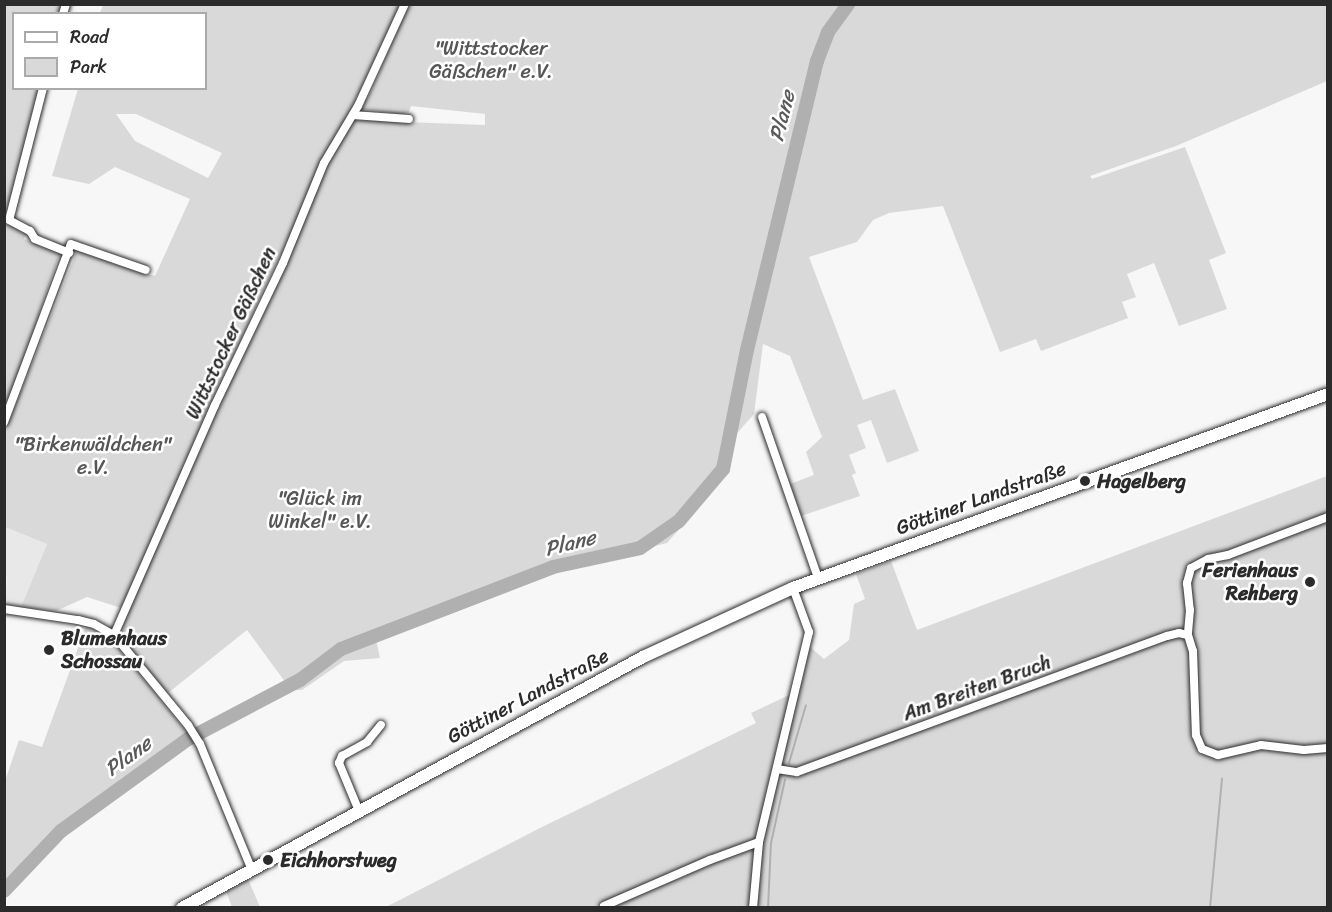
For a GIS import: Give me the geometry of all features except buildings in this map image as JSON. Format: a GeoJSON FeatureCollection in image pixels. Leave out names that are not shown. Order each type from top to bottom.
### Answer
{"type":"FeatureCollection","features":[{"type":"Feature","properties":{"kind":"street","name":"Wittstocker Gäßchen"},"geometry":{"type":"LineString","coordinates":[[114,635],[210,416],[283,262],[324,163],[353,115],[405,4]]}},
{"type":"Feature","properties":{"kind":"street"},"geometry":{"type":"LineString","coordinates":[[42,90],[9,220],[30,231],[35,239],[69,253]]}},
{"type":"Feature","properties":{"kind":"street"},"geometry":{"type":"LineString","coordinates":[[353,115],[409,119]]}},
{"type":"Feature","properties":{"kind":"street"},"geometry":{"type":"LineString","coordinates":[[4,422],[71,244],[146,270]]}},
{"type":"Feature","properties":{"kind":"street","name":"Göttiner Landstraße"},"geometry":{"type":"LineString","coordinates":[[182,908],[643,657],[793,588],[1328,394]]}},
{"type":"Feature","properties":{"kind":"street"},"geometry":{"type":"LineString","coordinates":[[762,417],[818,578]]}},
{"type":"Feature","properties":{"kind":"street"},"geometry":{"type":"LineString","coordinates":[[1328,517],[1228,555],[1208,559],[1194,565],[1188,574],[1187,583],[1190,610],[1188,635],[1193,651],[1196,735],[1202,749],[1218,754],[1261,745],[1305,750],[1328,748]]}},
{"type":"Feature","properties":{"kind":"street"},"geometry":{"type":"LineString","coordinates":[[753,908],[759,842],[809,632],[793,588]]}},
{"type":"Feature","properties":{"kind":"street"},"geometry":{"type":"LineString","coordinates":[[4,609],[78,620],[94,624],[114,635],[188,725],[200,744],[252,870]]}},
{"type":"Feature","properties":{"kind":"street","name":"Am Breiten Bruch"},"geometry":{"type":"LineString","coordinates":[[777,769],[797,772],[1167,636],[1179,633],[1188,635]]}},
{"type":"Feature","properties":{"kind":"street"},"geometry":{"type":"LineString","coordinates":[[359,811],[339,764],[342,756],[367,742],[381,725]]}},
{"type":"Feature","properties":{"kind":"street"},"geometry":{"type":"LineString","coordinates":[[604,906],[710,860],[759,842]]}},
{"type":"Feature","properties":{"kind":"shaded area"},"geometry":{"type":"Polygon","coordinates":[[[5,527],[47,544],[21,607],[5,604],[7,577],[5,575],[5,527]]]}},
{"type":"Feature","properties":{"kind":"green space"},"geometry":{"type":"Polygon","coordinates":[[[5,5],[64,5],[61,12],[12,12],[12,90],[40,90],[5,216],[5,5]]]}},
{"type":"Feature","properties":{"kind":"green space","name":"\"Birkenwäldchen\" e.V."},"geometry":{"type":"Polygon","coordinates":[[[103,5],[401,5],[261,296],[121,608],[87,597],[56,611],[21,607],[47,544],[5,527],[4,434],[77,251],[155,276],[190,199],[115,167],[89,184],[52,176],[78,90],[207,90],[207,12],[100,12],[103,5]],[[116,114],[135,141],[208,178],[222,153],[136,114],[116,114]]]}},
{"type":"Feature","properties":{"kind":"green space"},"geometry":{"type":"Polygon","coordinates":[[[408,5],[846,5],[827,32],[817,62],[829,32],[849,5],[1327,5],[1327,81],[1176,146],[1090,176],[1092,179],[1185,147],[1226,253],[1209,260],[1227,309],[1179,326],[1154,263],[1127,274],[1136,297],[1122,302],[1128,318],[1041,351],[1036,339],[1000,352],[943,206],[889,213],[873,220],[857,242],[809,257],[863,400],[895,389],[919,451],[887,463],[871,420],[857,425],[866,448],[849,455],[856,473],[852,475],[860,496],[801,516],[790,484],[814,475],[806,452],[822,437],[790,356],[763,344],[754,414],[732,439],[725,467],[730,472],[667,543],[579,565],[468,602],[376,639],[380,658],[344,661],[302,690],[291,690],[247,630],[168,693],[118,634],[144,571],[327,165],[352,120],[485,125],[485,114],[411,106],[409,112],[400,114],[361,109],[372,90],[408,5]]]}},
{"type":"Feature","properties":{"kind":"green space"},"geometry":{"type":"Polygon","coordinates":[[[5,223],[26,232],[24,239],[60,253],[5,414],[5,223]]]}},
{"type":"Feature","properties":{"kind":"green space"},"geometry":{"type":"Polygon","coordinates":[[[1327,476],[1327,907],[384,908],[540,828],[756,723],[751,713],[798,691],[809,646],[824,659],[849,640],[854,604],[865,599],[856,574],[891,561],[917,630],[1327,476]]]}},
{"type":"Feature","properties":{"kind":"green space"},"geometry":{"type":"Polygon","coordinates":[[[86,626],[109,637],[193,740],[61,831],[5,894],[5,781],[19,740],[42,747],[86,626]]]}},
{"type":"Feature","properties":{"kind":"green space"},"geometry":{"type":"Polygon","coordinates":[[[248,879],[260,907],[232,907],[226,891],[248,879]]]}},
{"type":"Feature","properties":{"kind":"waterway","name":"Plane"},"geometry":{"type":"LineString","coordinates":[[4,891],[61,831],[188,739],[300,680],[341,649],[553,567],[640,548],[679,521],[723,469],[747,350],[817,61],[828,32],[848,4]]}},
{"type":"Feature","properties":{"kind":"waterway"},"geometry":{"type":"LineString","coordinates":[[789,763],[806,705]]}},
{"type":"Feature","properties":{"kind":"waterway"},"geometry":{"type":"LineString","coordinates":[[1210,908],[1222,779]]}},
{"type":"Feature","properties":{"kind":"waterway"},"geometry":{"type":"LineString","coordinates":[[768,908],[771,843],[785,780]]}},
{"type":"Feature","properties":{"kind":"place","name":"Hagelberg"},"geometry":{"type":"Point","coordinates":[1085,481]}},
{"type":"Feature","properties":{"kind":"place","name":"Ferienhaus Rehberg"},"geometry":{"type":"Point","coordinates":[1310,582]}},
{"type":"Feature","properties":{"kind":"place","name":"Blumenhaus Schossau"},"geometry":{"type":"Point","coordinates":[49,650]}},
{"type":"Feature","properties":{"kind":"place","name":"Eichhorstweg"},"geometry":{"type":"Point","coordinates":[268,860]}},
{"type":"Feature","properties":{"kind":"park label","name":"\"Wittstocker Gäßchen\" e.V."},"geometry":{"type":"Point","coordinates":[491,60]}},
{"type":"Feature","properties":{"kind":"park label","name":"\"Glück im Winkel\" e.V."},"geometry":{"type":"Point","coordinates":[320,510]}}]}
